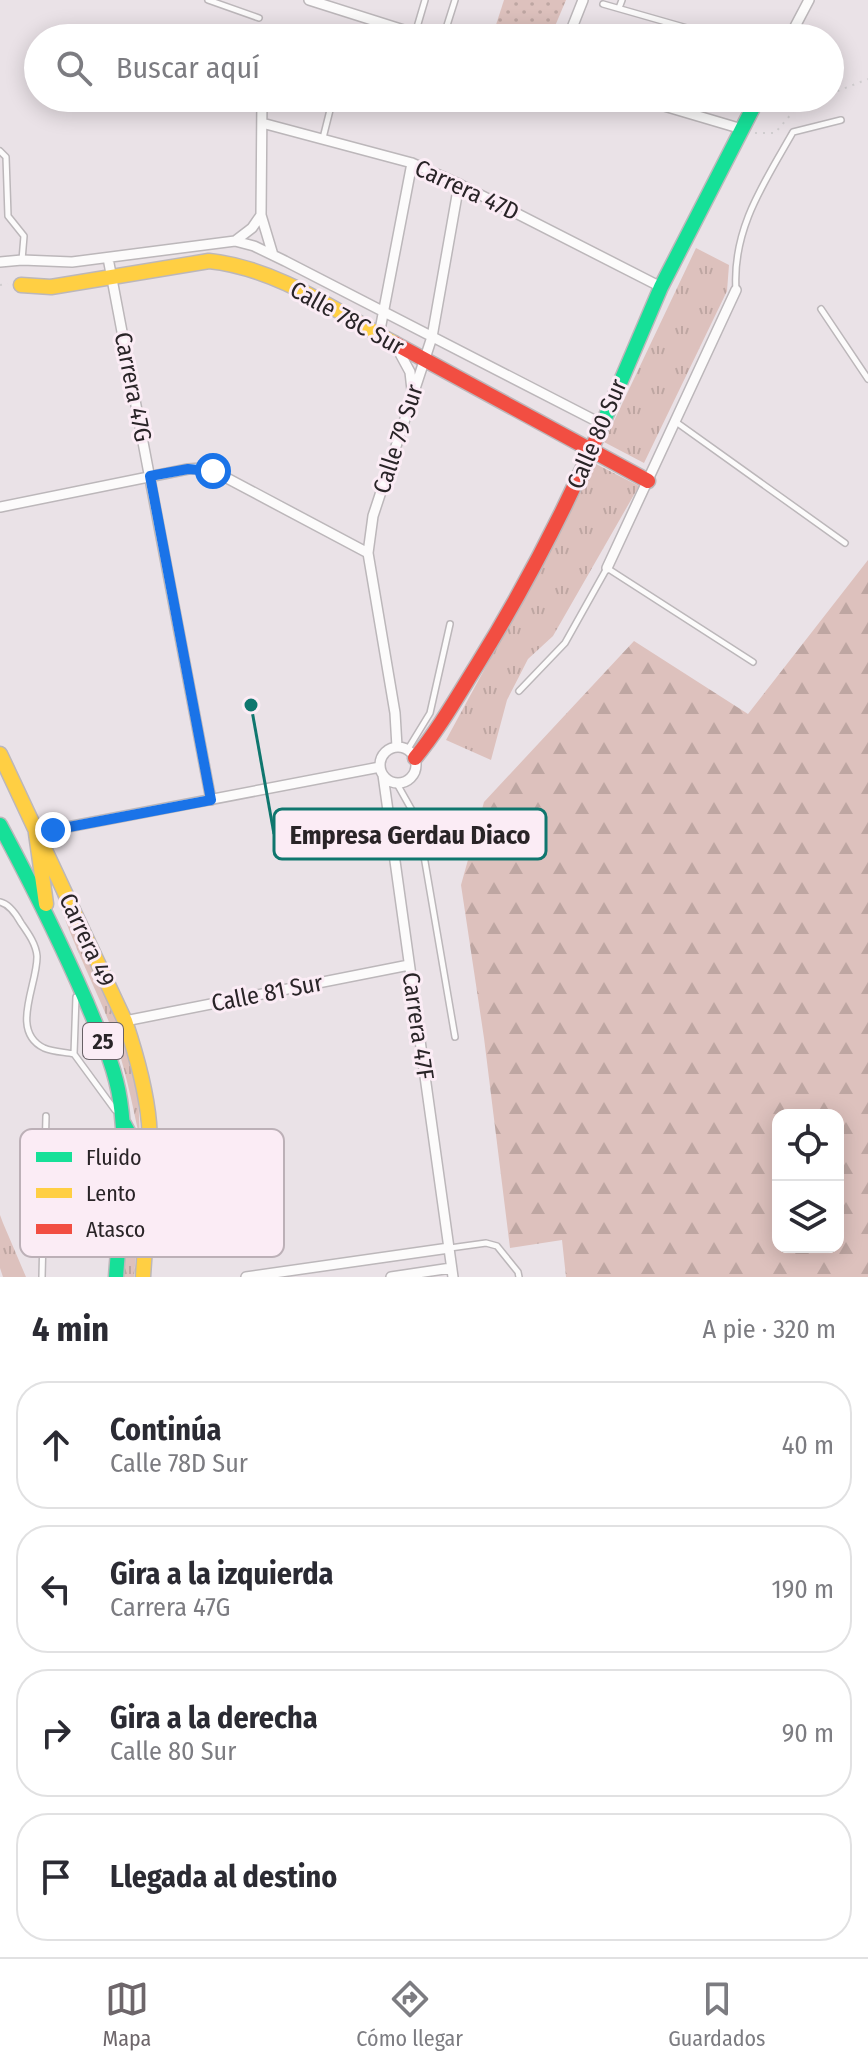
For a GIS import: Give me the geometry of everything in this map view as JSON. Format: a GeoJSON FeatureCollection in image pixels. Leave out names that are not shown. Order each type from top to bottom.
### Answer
{"type":"FeatureCollection","features":[{"type":"Feature","properties":{"kind":"main road","name":"Calle 80 Sur"},"geometry":{"type":"LineString","coordinates":[[411,754],[426,747],[512,608],[569,501],[661,287],[751,112]]}},
{"type":"Feature","properties":{"kind":"main road","name":"Calle 78C Sur"},"geometry":{"type":"LineString","coordinates":[[21,285],[51,287],[209,261],[229,262],[277,279],[648,481]]}},
{"type":"Feature","properties":{"kind":"main road","name":"Carrera 49"},"geometry":{"type":"LineString","coordinates":[[0,754],[125,1021],[145,1092],[149,1129]]}},
{"type":"Feature","properties":{"kind":"main road","name":"25"},"geometry":{"type":"LineString","coordinates":[[0,826],[48,919],[110,1058],[117,1080],[122,1129]]}},
{"type":"Feature","properties":{"kind":"main road"},"geometry":{"type":"LineString","coordinates":[[36,833],[48,919]]}},
{"type":"Feature","properties":{"kind":"main road"},"geometry":{"type":"LineString","coordinates":[[122,1120],[127,1129]]}},
{"type":"Feature","properties":{"kind":"main road","name":"25"},"geometry":{"type":"LineString","coordinates":[[116,1277],[117,1257]]}},
{"type":"Feature","properties":{"kind":"street"},"geometry":{"type":"LineString","coordinates":[[309,0],[384,24]]}},
{"type":"Feature","properties":{"kind":"street"},"geometry":{"type":"LineString","coordinates":[[574,24],[583,0]]}},
{"type":"Feature","properties":{"kind":"street"},"geometry":{"type":"LineString","coordinates":[[796,24],[809,0]]}},
{"type":"Feature","properties":{"kind":"street"},"geometry":{"type":"LineString","coordinates":[[262,112],[261,215],[273,255]]}},
{"type":"Feature","properties":{"kind":"street"},"geometry":{"type":"LineString","coordinates":[[684,112],[742,129]]}},
{"type":"Feature","properties":{"kind":"street","name":"Carrera 47D"},"geometry":{"type":"LineString","coordinates":[[262,123],[412,163],[661,287]]}},
{"type":"Feature","properties":{"kind":"street"},"geometry":{"type":"LineString","coordinates":[[412,163],[384,312],[386,339],[404,356],[413,394]]}},
{"type":"Feature","properties":{"kind":"street","name":"Calle 79 Sur"},"geometry":{"type":"LineString","coordinates":[[368,553],[373,516],[432,337],[459,184]]}},
{"type":"Feature","properties":{"kind":"street"},"geometry":{"type":"LineString","coordinates":[[235,241],[252,228],[261,215]]}},
{"type":"Feature","properties":{"kind":"street","name":"Calle 78C Sur"},"geometry":{"type":"LineString","coordinates":[[0,262],[72,262],[235,241],[273,255],[602,424]]}},
{"type":"Feature","properties":{"kind":"street","name":"Carrera 47G"},"geometry":{"type":"LineString","coordinates":[[108,258],[211,800]]}},
{"type":"Feature","properties":{"kind":"street"},"geometry":{"type":"LineString","coordinates":[[607,568],[736,290]]}},
{"type":"Feature","properties":{"kind":"street"},"geometry":{"type":"LineString","coordinates":[[0,507],[188,469],[213,471],[368,553],[395,713],[397,747]]}},
{"type":"Feature","properties":{"kind":"street"},"geometry":{"type":"LineString","coordinates":[[36,833],[382,771],[396,782],[404,782],[413,775],[411,754],[397,747]]}},
{"type":"Feature","properties":{"kind":"street"},"geometry":{"type":"LineString","coordinates":[[382,771],[383,755],[397,747]]}},
{"type":"Feature","properties":{"kind":"street","name":"Carrera 47F"},"geometry":{"type":"LineString","coordinates":[[382,771],[452,1272]]}},
{"type":"Feature","properties":{"kind":"street","name":"Calle 81 Sur"},"geometry":{"type":"LineString","coordinates":[[125,1021],[409,965]]}},
{"type":"Feature","properties":{"kind":"street"},"geometry":{"type":"LineString","coordinates":[[246,1277],[449,1248]]}},
{"type":"Feature","properties":{"kind":"street"},"geometry":{"type":"LineString","coordinates":[[391,1277],[452,1272]]}},
{"type":"Feature","properties":{"kind":"lane"},"geometry":{"type":"LineString","coordinates":[[208,0],[259,18]]}},
{"type":"Feature","properties":{"kind":"lane"},"geometry":{"type":"LineString","coordinates":[[418,24],[425,0]]}},
{"type":"Feature","properties":{"kind":"lane"},"geometry":{"type":"LineString","coordinates":[[447,24],[455,0]]}},
{"type":"Feature","properties":{"kind":"lane"},"geometry":{"type":"LineString","coordinates":[[619,8],[622,0]]}},
{"type":"Feature","properties":{"kind":"lane"},"geometry":{"type":"LineString","coordinates":[[603,4],[674,24]]}},
{"type":"Feature","properties":{"kind":"lane"},"geometry":{"type":"LineString","coordinates":[[323,139],[330,112]]}},
{"type":"Feature","properties":{"kind":"lane"},"geometry":{"type":"LineString","coordinates":[[736,290],[736,254],[745,223],[793,132],[841,120]]}},
{"type":"Feature","properties":{"kind":"lane"},"geometry":{"type":"LineString","coordinates":[[0,151],[6,157],[8,216],[24,236],[22,260]]}},
{"type":"Feature","properties":{"kind":"lane"},"geometry":{"type":"LineString","coordinates":[[821,309],[868,379]]}},
{"type":"Feature","properties":{"kind":"lane"},"geometry":{"type":"LineString","coordinates":[[675,422],[845,543]]}},
{"type":"Feature","properties":{"kind":"lane"},"geometry":{"type":"LineString","coordinates":[[519,691],[565,643],[607,568],[753,662]]}},
{"type":"Feature","properties":{"kind":"lane"},"geometry":{"type":"LineString","coordinates":[[411,754],[430,713],[450,624]]}},
{"type":"Feature","properties":{"kind":"lane"},"geometry":{"type":"LineString","coordinates":[[396,782],[418,821],[455,1037]]}},
{"type":"Feature","properties":{"kind":"lane"},"geometry":{"type":"LineString","coordinates":[[0,902],[6,903],[20,920],[36,947],[37,958],[26,1014],[29,1033],[35,1042],[46,1049],[74,1054]]}},
{"type":"Feature","properties":{"kind":"lane"},"geometry":{"type":"LineString","coordinates":[[77,982],[74,1054],[122,1120]]}},
{"type":"Feature","properties":{"kind":"lane"},"geometry":{"type":"LineString","coordinates":[[46,1116],[46,1129]]}},
{"type":"Feature","properties":{"kind":"lane"},"geometry":{"type":"LineString","coordinates":[[449,1248],[486,1243],[497,1246],[519,1277]]}},
{"type":"Feature","properties":{"kind":"lane"},"geometry":{"type":"LineString","coordinates":[[42,1257],[42,1277]]}},
{"type":"Feature","properties":{"kind":"path"},"geometry":{"type":"LineString","coordinates":[[844,88],[868,79]]}},
{"type":"Feature","properties":{"kind":"path"},"geometry":{"type":"LineString","coordinates":[[742,129],[765,135],[775,133],[793,112]]}},
{"type":"Feature","properties":{"kind":"green space"},"geometry":{"type":"Polygon","coordinates":[[[504,0],[566,0],[556,24],[496,24],[504,0]]]}},
{"type":"Feature","properties":{"kind":"green space"},"geometry":{"type":"Polygon","coordinates":[[[696,248],[729,265],[727,291],[644,463],[604,442],[696,248]]]}},
{"type":"Feature","properties":{"kind":"green space"},"geometry":{"type":"Polygon","coordinates":[[[596,464],[639,486],[553,636],[528,659],[507,700],[491,760],[446,740],[596,464]]]}},
{"type":"Feature","properties":{"kind":"green space"},"geometry":{"type":"Polygon","coordinates":[[[868,560],[868,1277],[566,1277],[562,1240],[510,1248],[461,885],[484,802],[634,641],[748,714],[868,560]]]}},
{"type":"Feature","properties":{"kind":"green space"},"geometry":{"type":"Polygon","coordinates":[[[52,878],[117,1013],[138,1092],[140,1129],[116,1041],[52,878]]]}},
{"type":"Feature","properties":{"kind":"green space"},"geometry":{"type":"Polygon","coordinates":[[[0,1215],[26,1277],[3,1277],[0,1268],[0,1215]]]}},
{"type":"Feature","properties":{"kind":"green space"},"geometry":{"type":"Polygon","coordinates":[[[125,1257],[136,1257],[134,1277],[124,1277],[125,1257]]]}},
{"type":"Feature","properties":{"kind":"traffic: fast"},"geometry":{"type":"LineString","coordinates":[[600,430],[661,287],[751,112]]}},
{"type":"Feature","properties":{"kind":"traffic: fast"},"geometry":{"type":"LineString","coordinates":[[0,825],[66,956],[101,1037],[114,1074],[123,1129]]}},
{"type":"Feature","properties":{"kind":"traffic: fast"},"geometry":{"type":"LineString","coordinates":[[124,1124],[127,1129]]}},
{"type":"Feature","properties":{"kind":"traffic: fast"},"geometry":{"type":"LineString","coordinates":[[116,1277],[118,1257]]}},
{"type":"Feature","properties":{"kind":"traffic: slow"},"geometry":{"type":"LineString","coordinates":[[21,285],[51,287],[209,261],[234,265],[282,282],[394,343]]}},
{"type":"Feature","properties":{"kind":"traffic: slow"},"geometry":{"type":"LineString","coordinates":[[0,754],[125,1021],[146,1097],[149,1129]]}},
{"type":"Feature","properties":{"kind":"traffic: slow"},"geometry":{"type":"LineString","coordinates":[[36,833],[46,904]]}},
{"type":"Feature","properties":{"kind":"traffic: slow"},"geometry":{"type":"LineString","coordinates":[[143,1277],[144,1257]]}},
{"type":"Feature","properties":{"kind":"traffic: jam"},"geometry":{"type":"LineString","coordinates":[[394,343],[648,481]]}},
{"type":"Feature","properties":{"kind":"traffic: jam"},"geometry":{"type":"LineString","coordinates":[[415,758],[448,713],[511,608],[558,520],[600,430]]}},
{"type":"Feature","properties":{"kind":"place","name":"Empresa Gerdau Diaco"},"geometry":{"type":"Point","coordinates":[251,705]}},
{"type":"Feature","properties":{"kind":"route"},"geometry":{"type":"LineString","coordinates":[[53,830],[211,800],[150,476],[188,469],[213,471]]}}]}
